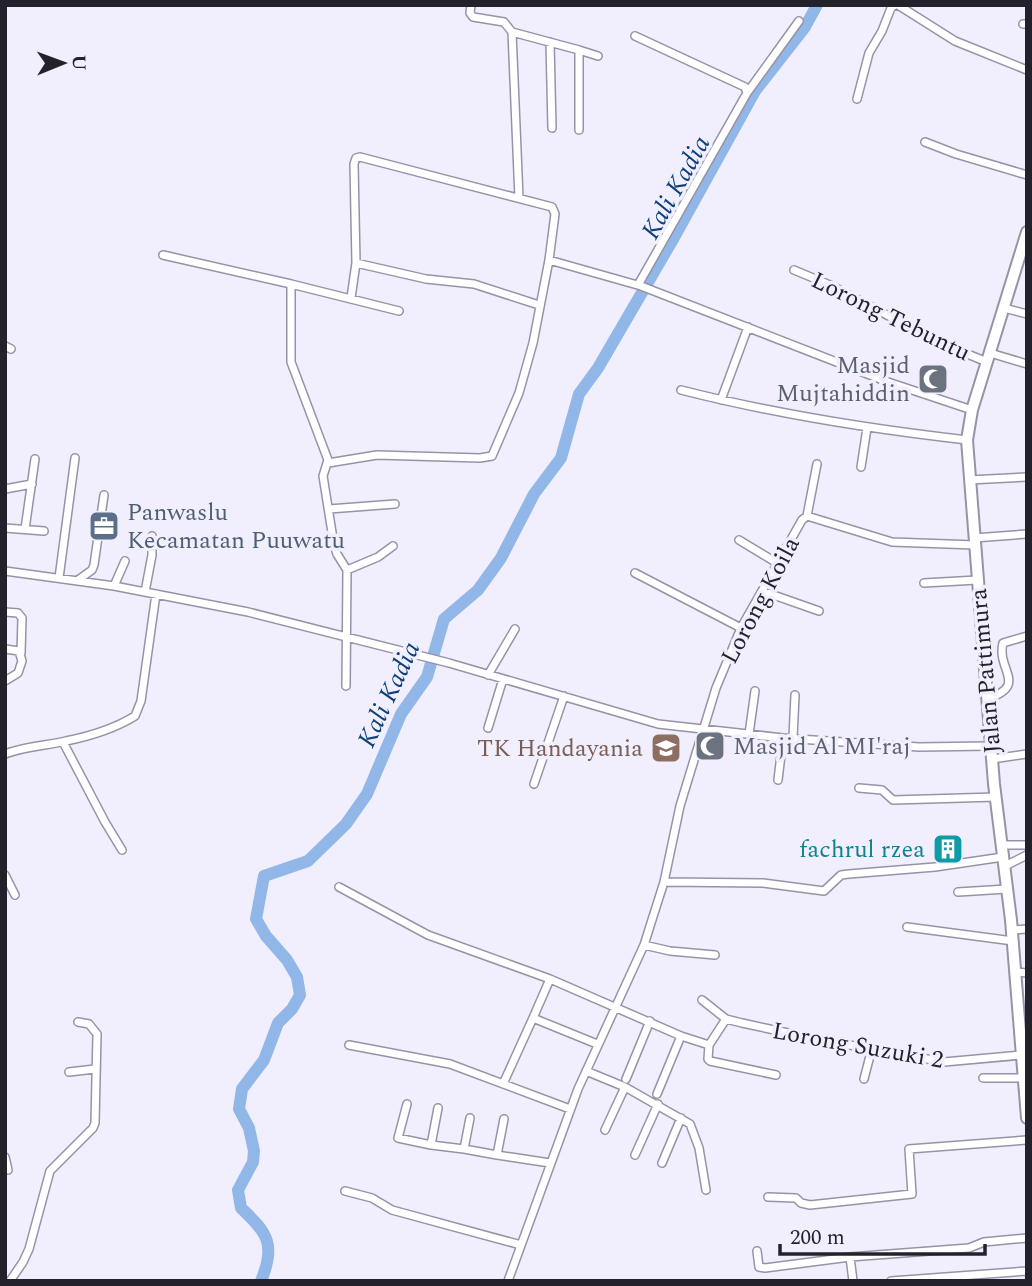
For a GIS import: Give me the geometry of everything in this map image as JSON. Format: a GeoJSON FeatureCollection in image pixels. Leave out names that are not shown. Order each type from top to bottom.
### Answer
{"type":"FeatureCollection","features":[{"type":"Feature","properties":{"kind":"highway","name":"Jalan Pattimura"},"geometry":{"type":"LineString","coordinates":[[1027,232],[972,410],[967,440],[992,760],[1012,936],[1021,972],[1022,1055],[1027,1118]]}},
{"type":"Feature","properties":{"kind":"street"},"geometry":{"type":"LineString","coordinates":[[471,5],[470,13],[473,17],[504,22],[512,32],[519,198]]}},
{"type":"Feature","properties":{"kind":"street"},"geometry":{"type":"LineString","coordinates":[[857,99],[869,53],[891,8],[896,5],[955,41],[1027,70]]}},
{"type":"Feature","properties":{"kind":"street"},"geometry":{"type":"LineString","coordinates":[[639,286],[747,93],[799,21]]}},
{"type":"Feature","properties":{"kind":"street"},"geometry":{"type":"LineString","coordinates":[[512,32],[598,56]]}},
{"type":"Feature","properties":{"kind":"street"},"geometry":{"type":"LineString","coordinates":[[635,36],[745,87],[747,93]]}},
{"type":"Feature","properties":{"kind":"street"},"geometry":{"type":"LineString","coordinates":[[550,42],[552,128]]}},
{"type":"Feature","properties":{"kind":"street"},"geometry":{"type":"LineString","coordinates":[[579,50],[579,130]]}},
{"type":"Feature","properties":{"kind":"street"},"geometry":{"type":"LineString","coordinates":[[925,142],[1027,175]]}},
{"type":"Feature","properties":{"kind":"street"},"geometry":{"type":"LineString","coordinates":[[328,463],[377,455],[492,456],[519,393],[534,343],[549,260],[554,210],[541,203],[356,158],[356,263],[351,298]]}},
{"type":"Feature","properties":{"kind":"street"},"geometry":{"type":"LineString","coordinates":[[163,256],[399,311]]}},
{"type":"Feature","properties":{"kind":"street"},"geometry":{"type":"LineString","coordinates":[[549,260],[639,286],[888,382],[972,410]]}},
{"type":"Feature","properties":{"kind":"street"},"geometry":{"type":"LineString","coordinates":[[356,263],[426,279],[474,284],[539,305]]}},
{"type":"Feature","properties":{"kind":"street","name":"Lorong Tebuntu"},"geometry":{"type":"LineString","coordinates":[[794,271],[830,285],[938,342],[988,358],[1027,364]]}},
{"type":"Feature","properties":{"kind":"street"},"geometry":{"type":"LineString","coordinates":[[291,284],[292,367],[323,442],[328,463],[323,476],[336,550],[347,570],[346,685]]}},
{"type":"Feature","properties":{"kind":"street"},"geometry":{"type":"LineString","coordinates":[[1004,308],[1027,314]]}},
{"type":"Feature","properties":{"kind":"street"},"geometry":{"type":"LineString","coordinates":[[721,400],[748,327]]}},
{"type":"Feature","properties":{"kind":"street"},"geometry":{"type":"LineString","coordinates":[[681,390],[764,410],[867,428],[967,440]]}},
{"type":"Feature","properties":{"kind":"street"},"geometry":{"type":"LineString","coordinates":[[861,467],[867,428]]}},
{"type":"Feature","properties":{"kind":"street"},"geometry":{"type":"LineString","coordinates":[[59,578],[75,458]]}},
{"type":"Feature","properties":{"kind":"street"},"geometry":{"type":"LineString","coordinates":[[25,529],[35,459]]}},
{"type":"Feature","properties":{"kind":"street"},"geometry":{"type":"LineString","coordinates":[[807,516],[817,464]]}},
{"type":"Feature","properties":{"kind":"street"},"geometry":{"type":"LineString","coordinates":[[969,480],[1027,477]]}},
{"type":"Feature","properties":{"kind":"street"},"geometry":{"type":"LineString","coordinates":[[5,489],[32,484]]}},
{"type":"Feature","properties":{"kind":"street"},"geometry":{"type":"LineString","coordinates":[[78,580],[92,570],[94,565],[104,495]]}},
{"type":"Feature","properties":{"kind":"street"},"geometry":{"type":"LineString","coordinates":[[329,509],[395,504]]}},
{"type":"Feature","properties":{"kind":"street","name":"Lorong Koila"},"geometry":{"type":"LineString","coordinates":[[508,1281],[570,1109],[597,1044],[644,945],[664,882],[674,827],[716,688],[741,628],[802,520],[807,516],[891,542],[975,541],[1027,534]]}},
{"type":"Feature","properties":{"kind":"street"},"geometry":{"type":"LineString","coordinates":[[5,528],[44,531]]}},
{"type":"Feature","properties":{"kind":"street"},"geometry":{"type":"LineString","coordinates":[[145,592],[152,555],[152,536]]}},
{"type":"Feature","properties":{"kind":"street"},"geometry":{"type":"LineString","coordinates":[[739,540],[777,563]]}},
{"type":"Feature","properties":{"kind":"street"},"geometry":{"type":"LineString","coordinates":[[347,570],[393,546]]}},
{"type":"Feature","properties":{"kind":"street"},"geometry":{"type":"LineString","coordinates":[[114,586],[125,561]]}},
{"type":"Feature","properties":{"kind":"street"},"geometry":{"type":"LineString","coordinates":[[5,571],[114,586],[248,612],[449,663],[637,719],[702,730],[783,738],[919,747],[991,746]]}},
{"type":"Feature","properties":{"kind":"street"},"geometry":{"type":"LineString","coordinates":[[635,573],[741,628]]}},
{"type":"Feature","properties":{"kind":"street"},"geometry":{"type":"LineString","coordinates":[[924,583],[977,580]]}},
{"type":"Feature","properties":{"kind":"street"},"geometry":{"type":"LineString","coordinates":[[762,591],[819,611]]}},
{"type":"Feature","properties":{"kind":"street"},"geometry":{"type":"LineString","coordinates":[[5,754],[26,747],[101,733],[135,716],[142,701],[156,594]]}},
{"type":"Feature","properties":{"kind":"street"},"geometry":{"type":"LineString","coordinates":[[5,612],[19,613],[22,618],[22,661],[18,673],[5,681]]}},
{"type":"Feature","properties":{"kind":"street"},"geometry":{"type":"LineString","coordinates":[[488,675],[515,629]]}},
{"type":"Feature","properties":{"kind":"street"},"geometry":{"type":"LineString","coordinates":[[987,699],[1004,692],[1008,686],[1008,672],[1002,654],[1003,643],[1027,636]]}},
{"type":"Feature","properties":{"kind":"street"},"geometry":{"type":"LineString","coordinates":[[5,649],[21,653]]}},
{"type":"Feature","properties":{"kind":"street"},"geometry":{"type":"LineString","coordinates":[[488,728],[503,679]]}},
{"type":"Feature","properties":{"kind":"street"},"geometry":{"type":"LineString","coordinates":[[749,734],[755,691]]}},
{"type":"Feature","properties":{"kind":"street"},"geometry":{"type":"LineString","coordinates":[[793,738],[795,695]]}},
{"type":"Feature","properties":{"kind":"street"},"geometry":{"type":"LineString","coordinates":[[534,784],[564,696]]}},
{"type":"Feature","properties":{"kind":"street"},"geometry":{"type":"LineString","coordinates":[[778,780],[783,738]]}},
{"type":"Feature","properties":{"kind":"street"},"geometry":{"type":"LineString","coordinates":[[63,742],[122,850]]}},
{"type":"Feature","properties":{"kind":"street"},"geometry":{"type":"LineString","coordinates":[[992,760],[1027,754]]}},
{"type":"Feature","properties":{"kind":"street"},"geometry":{"type":"LineString","coordinates":[[859,788],[882,790],[892,800],[996,797]]}},
{"type":"Feature","properties":{"kind":"street"},"geometry":{"type":"LineString","coordinates":[[1003,856],[1027,845]]}},
{"type":"Feature","properties":{"kind":"street"},"geometry":{"type":"LineString","coordinates":[[664,882],[763,883],[824,891],[838,877],[849,874],[1027,855]]}},
{"type":"Feature","properties":{"kind":"street"},"geometry":{"type":"LineString","coordinates":[[5,875],[15,895]]}},
{"type":"Feature","properties":{"kind":"street"},"geometry":{"type":"LineString","coordinates":[[339,887],[428,935],[550,979],[681,1036],[709,1045]]}},
{"type":"Feature","properties":{"kind":"street"},"geometry":{"type":"LineString","coordinates":[[958,892],[1007,889]]}},
{"type":"Feature","properties":{"kind":"street"},"geometry":{"type":"LineString","coordinates":[[907,927],[1012,936],[1027,929]]}},
{"type":"Feature","properties":{"kind":"street"},"geometry":{"type":"LineString","coordinates":[[644,945],[670,951],[715,955]]}},
{"type":"Feature","properties":{"kind":"street"},"geometry":{"type":"LineString","coordinates":[[503,1084],[550,979]]}},
{"type":"Feature","properties":{"kind":"street","name":"Lorong Suzuki 2"},"geometry":{"type":"LineString","coordinates":[[702,1000],[726,1018],[794,1034],[951,1062],[1022,1055]]}},
{"type":"Feature","properties":{"kind":"street"},"geometry":{"type":"LineString","coordinates":[[533,1018],[597,1044]]}},
{"type":"Feature","properties":{"kind":"street"},"geometry":{"type":"LineString","coordinates":[[726,1018],[709,1045],[706,1055],[710,1061],[776,1075]]}},
{"type":"Feature","properties":{"kind":"street"},"geometry":{"type":"LineString","coordinates":[[605,1130],[650,1021]]}},
{"type":"Feature","properties":{"kind":"street"},"geometry":{"type":"LineString","coordinates":[[10,1281],[29,1249],[50,1171],[93,1128],[97,1034],[89,1024],[78,1022]]}},
{"type":"Feature","properties":{"kind":"street"},"geometry":{"type":"LineString","coordinates":[[657,1094],[681,1036]]}},
{"type":"Feature","properties":{"kind":"street"},"geometry":{"type":"LineString","coordinates":[[349,1045],[450,1064],[570,1109]]}},
{"type":"Feature","properties":{"kind":"street"},"geometry":{"type":"LineString","coordinates":[[864,1079],[872,1048]]}},
{"type":"Feature","properties":{"kind":"street"},"geometry":{"type":"LineString","coordinates":[[69,1072],[95,1069]]}},
{"type":"Feature","properties":{"kind":"street"},"geometry":{"type":"LineString","coordinates":[[586,1071],[625,1083],[681,1118],[693,1129],[706,1190]]}},
{"type":"Feature","properties":{"kind":"street"},"geometry":{"type":"LineString","coordinates":[[983,1078],[1023,1078]]}},
{"type":"Feature","properties":{"kind":"street"},"geometry":{"type":"LineString","coordinates":[[407,1104],[398,1138],[550,1163]]}},
{"type":"Feature","properties":{"kind":"street"},"geometry":{"type":"LineString","coordinates":[[635,1155],[658,1104]]}},
{"type":"Feature","properties":{"kind":"street"},"geometry":{"type":"LineString","coordinates":[[431,1145],[438,1108]]}},
{"type":"Feature","properties":{"kind":"street"},"geometry":{"type":"LineString","coordinates":[[464,1149],[470,1118]]}},
{"type":"Feature","properties":{"kind":"street"},"geometry":{"type":"LineString","coordinates":[[662,1163],[681,1118]]}},
{"type":"Feature","properties":{"kind":"street"},"geometry":{"type":"LineString","coordinates":[[496,1155],[504,1119]]}},
{"type":"Feature","properties":{"kind":"street"},"geometry":{"type":"LineString","coordinates":[[768,1197],[791,1197],[810,1205],[912,1194],[909,1149],[1027,1140]]}},
{"type":"Feature","properties":{"kind":"street"},"geometry":{"type":"LineString","coordinates":[[5,1157],[8,1170]]}},
{"type":"Feature","properties":{"kind":"street"},"geometry":{"type":"LineString","coordinates":[[345,1191],[372,1198],[392,1210],[521,1245]]}},
{"type":"Feature","properties":{"kind":"street"},"geometry":{"type":"LineString","coordinates":[[757,1251],[760,1268],[850,1257],[969,1248],[984,1242],[1027,1238]]}},
{"type":"Feature","properties":{"kind":"street"},"geometry":{"type":"LineString","coordinates":[[850,1257],[853,1281]]}},
{"type":"Feature","properties":{"kind":"street"},"geometry":{"type":"LineString","coordinates":[[891,1281],[1027,1271]]}},
{"type":"Feature","properties":{"kind":"waterway","name":"Kali Kadia"},"geometry":{"type":"LineString","coordinates":[[261,1281],[268,1258],[267,1240],[258,1225],[241,1208],[238,1190],[253,1162],[254,1151],[249,1128],[239,1109],[242,1089],[264,1060],[278,1023],[292,1009],[300,995],[297,977],[256,919],[264,876],[308,861],[346,824],[367,794],[401,714],[427,677],[444,619],[478,590],[501,558],[534,494],[561,458],[579,394],[598,368],[672,241],[755,91],[805,27],[817,5]]}},
{"type":"Feature","properties":{"kind":"place","name":"Masjid Mujtahiddin"},"geometry":{"type":"Point","coordinates":[933,379]}},
{"type":"Feature","properties":{"kind":"place","name":"Panwaslu Kecamatan Puuwatu"},"geometry":{"type":"Point","coordinates":[104,526]}},
{"type":"Feature","properties":{"kind":"place","name":"Masjid Al MI'raj"},"geometry":{"type":"Point","coordinates":[710,746]}},
{"type":"Feature","properties":{"kind":"place","name":"TK Handayania"},"geometry":{"type":"Point","coordinates":[666,748]}},
{"type":"Feature","properties":{"kind":"place","name":"fachrul rzea"},"geometry":{"type":"Point","coordinates":[948,849]}}]}
